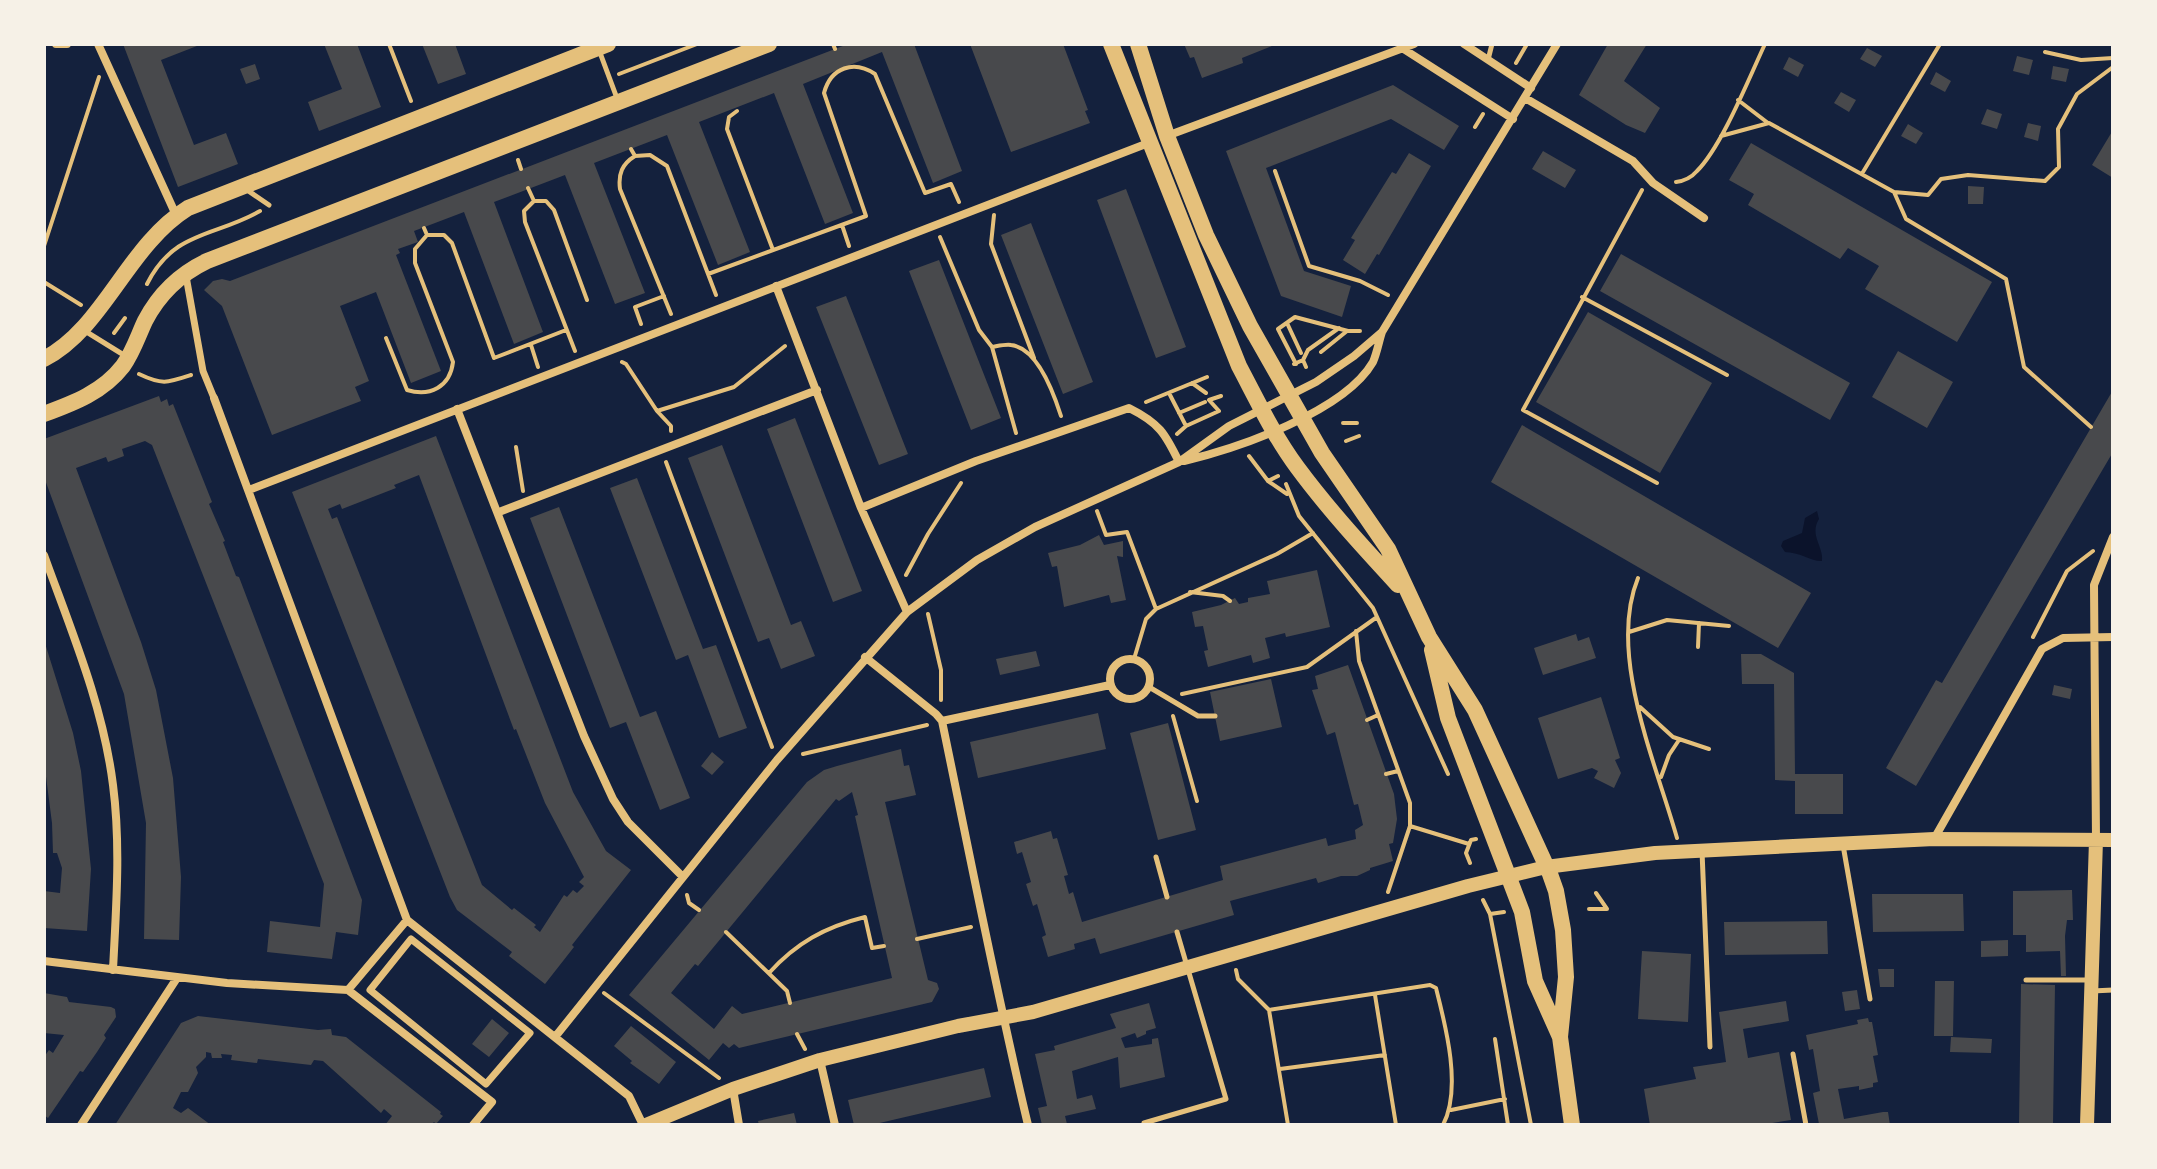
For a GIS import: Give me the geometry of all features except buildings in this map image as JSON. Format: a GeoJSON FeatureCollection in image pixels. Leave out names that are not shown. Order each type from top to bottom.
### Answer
{"type":"FeatureCollection","features":[{"type":"Feature","properties":{"kind":"main road"},"geometry":{"type":"LineString","coordinates":[[44,414],[90,395],[125,362],[154,305],[190,270],[769,44]]}},
{"type":"Feature","properties":{"kind":"main road"},"geometry":{"type":"LineString","coordinates":[[1111,44],[1250,326],[1301,418],[1361,513],[1388,549],[1429,637],[1475,710],[1546,867],[1560,910],[1566,959],[1560,1037],[1572,1125]]}},
{"type":"Feature","properties":{"kind":"main road"},"geometry":{"type":"LineString","coordinates":[[1138,44],[1159,139],[1239,366],[1273,431],[1296,466],[1338,519],[1407,595]]}},
{"type":"Feature","properties":{"kind":"main road"},"geometry":{"type":"LineString","coordinates":[[44,359],[81,329],[154,234],[176,215],[237,188],[603,46]]}},
{"type":"Feature","properties":{"kind":"main road"},"geometry":{"type":"LineString","coordinates":[[1429,637],[1448,718],[1522,912],[1535,981],[1560,1037]]}},
{"type":"Feature","properties":{"kind":"street"},"geometry":{"type":"LineString","coordinates":[[56,44],[67,44]]}},
{"type":"Feature","properties":{"kind":"street"},"geometry":{"type":"LineString","coordinates":[[98,44],[176,215]]}},
{"type":"Feature","properties":{"kind":"street"},"geometry":{"type":"LineString","coordinates":[[249,490],[935,224],[1414,44]]}},
{"type":"Feature","properties":{"kind":"street"},"geometry":{"type":"LineString","coordinates":[[1464,44],[1531,88]]}},
{"type":"Feature","properties":{"kind":"street"},"geometry":{"type":"LineString","coordinates":[[1179,462],[1223,452],[1273,431],[1345,392],[1372,362],[1382,332],[1557,44]]}},
{"type":"Feature","properties":{"kind":"street"},"geometry":{"type":"LineString","coordinates":[[1402,48],[1513,119]]}},
{"type":"Feature","properties":{"kind":"street"},"geometry":{"type":"LineString","coordinates":[[1525,98],[1633,161],[1653,183],[1704,218]]}},
{"type":"Feature","properties":{"kind":"street"},"geometry":{"type":"LineString","coordinates":[[190,270],[203,371],[407,920],[629,1096],[645,1125],[733,1089],[820,1060],[1033,1012],[1546,867],[1595,859],[1702,850],[1934,839],[2113,840]]}},
{"type":"Feature","properties":{"kind":"street"},"geometry":{"type":"LineString","coordinates":[[776,286],[861,508],[907,612]]}},
{"type":"Feature","properties":{"kind":"street"},"geometry":{"type":"LineString","coordinates":[[555,1037],[777,760],[907,612],[977,560],[1035,527],[1179,462],[1229,426],[1332,372],[1382,332]]}},
{"type":"Feature","properties":{"kind":"street"},"geometry":{"type":"LineString","coordinates":[[499,512],[817,390]]}},
{"type":"Feature","properties":{"kind":"street"},"geometry":{"type":"LineString","coordinates":[[861,508],[976,461],[1129,408],[1153,421],[1169,441],[1179,462]]}},
{"type":"Feature","properties":{"kind":"street"},"geometry":{"type":"LineString","coordinates":[[457,409],[584,736],[613,799],[628,822],[683,877]]}},
{"type":"Feature","properties":{"kind":"street"},"geometry":{"type":"LineString","coordinates":[[2087,1125],[2096,840],[2094,585],[2113,537]]}},
{"type":"Feature","properties":{"kind":"street"},"geometry":{"type":"LineString","coordinates":[[44,555],[92,687],[113,784],[119,871],[113,970]]}},
{"type":"Feature","properties":{"kind":"street"},"geometry":{"type":"LineString","coordinates":[[1934,839],[2042,649],[2063,638],[2113,637]]}},
{"type":"Feature","properties":{"kind":"street"},"geometry":{"type":"LineString","coordinates":[[865,657],[942,721],[1002,1018],[1028,1125]]}},
{"type":"Feature","properties":{"kind":"street"},"geometry":{"type":"LineString","coordinates":[[1134,659],[1146,667],[1149,687],[1141,697],[1128,700],[1117,695],[1110,685],[1111,671],[1115,665],[1134,659]]}},
{"type":"Feature","properties":{"kind":"street"},"geometry":{"type":"LineString","coordinates":[[942,721],[1110,685]]}},
{"type":"Feature","properties":{"kind":"street"},"geometry":{"type":"LineString","coordinates":[[348,990],[407,920]]}},
{"type":"Feature","properties":{"kind":"street"},"geometry":{"type":"LineString","coordinates":[[411,939],[530,1033],[486,1084],[370,990],[411,939]]}},
{"type":"Feature","properties":{"kind":"street"},"geometry":{"type":"LineString","coordinates":[[44,961],[177,978],[348,990],[492,1102],[473,1125]]}},
{"type":"Feature","properties":{"kind":"street"},"geometry":{"type":"LineString","coordinates":[[81,1125],[177,978]]}},
{"type":"Feature","properties":{"kind":"street"},"geometry":{"type":"LineString","coordinates":[[820,1060],[835,1125]]}},
{"type":"Feature","properties":{"kind":"street"},"geometry":{"type":"LineString","coordinates":[[733,1089],[739,1125]]}},
{"type":"Feature","properties":{"kind":"lane"},"geometry":{"type":"LineString","coordinates":[[1488,60],[1492,44]]}},
{"type":"Feature","properties":{"kind":"lane"},"geometry":{"type":"LineString","coordinates":[[603,46],[618,102]]}},
{"type":"Feature","properties":{"kind":"lane"},"geometry":{"type":"LineString","coordinates":[[237,188],[248,191],[269,205]]}},
{"type":"Feature","properties":{"kind":"lane"},"geometry":{"type":"LineString","coordinates":[[81,329],[125,362]]}},
{"type":"Feature","properties":{"kind":"lane"},"geometry":{"type":"LineString","coordinates":[[1149,687],[1198,716],[1215,716]]}},
{"type":"Feature","properties":{"kind":"lane"},"geometry":{"type":"LineString","coordinates":[[1843,844],[1870,999]]}},
{"type":"Feature","properties":{"kind":"lane"},"geometry":{"type":"LineString","coordinates":[[1702,850],[1710,1047]]}},
{"type":"Feature","properties":{"kind":"lane"},"geometry":{"type":"LineString","coordinates":[[1156,857],[1167,897]]}},
{"type":"Feature","properties":{"kind":"lane"},"geometry":{"type":"LineString","coordinates":[[1144,1123],[1226,1099],[1177,932]]}},
{"type":"Feature","properties":{"kind":"lane"},"geometry":{"type":"LineString","coordinates":[[2026,980],[2091,985],[2113,990]]}},
{"type":"Feature","properties":{"kind":"lane"},"geometry":{"type":"LineString","coordinates":[[1793,1054],[1806,1125]]}},
{"type":"Feature","properties":{"kind":"path"},"geometry":{"type":"LineString","coordinates":[[389,44],[418,117]]}},
{"type":"Feature","properties":{"kind":"path"},"geometry":{"type":"LineString","coordinates":[[610,77],[697,44]]}},
{"type":"Feature","properties":{"kind":"path"},"geometry":{"type":"LineString","coordinates":[[1515,63],[1527,44]]}},
{"type":"Feature","properties":{"kind":"path"},"geometry":{"type":"LineString","coordinates":[[1657,483],[1523,410],[1644,187],[1653,183],[1684,181],[1698,170],[1720,136],[1765,44]]}},
{"type":"Feature","properties":{"kind":"path"},"geometry":{"type":"LineString","coordinates":[[1862,173],[1940,44]]}},
{"type":"Feature","properties":{"kind":"path"},"geometry":{"type":"LineString","coordinates":[[2045,52],[2081,60],[2113,58]]}},
{"type":"Feature","properties":{"kind":"path"},"geometry":{"type":"LineString","coordinates":[[44,246],[104,60]]}},
{"type":"Feature","properties":{"kind":"path"},"geometry":{"type":"LineString","coordinates":[[708,274],[866,216],[824,93],[834,74],[850,66],[867,68],[875,74],[925,193],[951,184],[964,213]]}},
{"type":"Feature","properties":{"kind":"path"},"geometry":{"type":"LineString","coordinates":[[1738,100],[1769,123],[1894,192],[1928,195],[1941,179],[1968,175],[2045,181],[2059,167],[2058,129],[2077,94],[2113,67]]}},
{"type":"Feature","properties":{"kind":"path"},"geometry":{"type":"LineString","coordinates":[[737,111],[729,117],[727,129],[773,250]]}},
{"type":"Feature","properties":{"kind":"path"},"geometry":{"type":"LineString","coordinates":[[1475,127],[1485,111]]}},
{"type":"Feature","properties":{"kind":"path"},"geometry":{"type":"LineString","coordinates":[[1720,136],[1769,123]]}},
{"type":"Feature","properties":{"kind":"path"},"geometry":{"type":"LineString","coordinates":[[631,149],[635,156]]}},
{"type":"Feature","properties":{"kind":"path"},"geometry":{"type":"LineString","coordinates":[[675,325],[620,189],[620,172],[635,156],[650,155],[667,166],[721,307]]}},
{"type":"Feature","properties":{"kind":"path"},"geometry":{"type":"LineString","coordinates":[[1275,171],[1309,266],[1360,281],[1401,302]]}},
{"type":"Feature","properties":{"kind":"path"},"geometry":{"type":"LineString","coordinates":[[528,188],[534,201]]}},
{"type":"Feature","properties":{"kind":"path"},"geometry":{"type":"LineString","coordinates":[[1894,192],[1906,219],[2006,279],[2024,367],[2091,427]]}},
{"type":"Feature","properties":{"kind":"path"},"geometry":{"type":"LineString","coordinates":[[579,362],[525,222],[524,211],[534,201],[546,201],[554,210],[587,300]]}},
{"type":"Feature","properties":{"kind":"path"},"geometry":{"type":"LineString","coordinates":[[996,201],[991,244],[1034,358],[1053,391],[1066,430]]}},
{"type":"Feature","properties":{"kind":"path"},"geometry":{"type":"LineString","coordinates":[[176,215],[190,270]]}},
{"type":"Feature","properties":{"kind":"path"},"geometry":{"type":"LineString","coordinates":[[935,224],[979,330],[992,347],[1007,409],[1020,446]]}},
{"type":"Feature","properties":{"kind":"path"},"geometry":{"type":"LineString","coordinates":[[842,225],[852,256]]}},
{"type":"Feature","properties":{"kind":"path"},"geometry":{"type":"LineString","coordinates":[[424,228],[427,235]]}},
{"type":"Feature","properties":{"kind":"path"},"geometry":{"type":"LineString","coordinates":[[386,338],[407,390],[424,393],[445,383],[453,362],[415,263],[415,249],[427,235],[444,235],[452,243],[494,358],[566,330]]}},
{"type":"Feature","properties":{"kind":"path"},"geometry":{"type":"LineString","coordinates":[[44,282],[94,311]]}},
{"type":"Feature","properties":{"kind":"path"},"geometry":{"type":"LineString","coordinates":[[645,337],[635,307],[664,296]]}},
{"type":"Feature","properties":{"kind":"path"},"geometry":{"type":"LineString","coordinates":[[1582,297],[1727,375]]}},
{"type":"Feature","properties":{"kind":"path"},"geometry":{"type":"LineString","coordinates":[[1339,328],[1308,350],[1303,360],[1294,365],[1278,329],[1295,317],[1339,328],[1348,331],[1382,332]]}},
{"type":"Feature","properties":{"kind":"path"},"geometry":{"type":"LineString","coordinates":[[1287,323],[1301,353]]}},
{"type":"Feature","properties":{"kind":"path"},"geometry":{"type":"LineString","coordinates":[[1321,352],[1348,331]]}},
{"type":"Feature","properties":{"kind":"path"},"geometry":{"type":"LineString","coordinates":[[530,344],[542,376]]}},
{"type":"Feature","properties":{"kind":"path"},"geometry":{"type":"LineString","coordinates":[[992,347],[1014,344],[1034,358]]}},
{"type":"Feature","properties":{"kind":"path"},"geometry":{"type":"LineString","coordinates":[[657,411],[734,387],[777,352]]}},
{"type":"Feature","properties":{"kind":"path"},"geometry":{"type":"LineString","coordinates":[[601,354],[626,364],[657,411],[671,426]]}},
{"type":"Feature","properties":{"kind":"path"},"geometry":{"type":"LineString","coordinates":[[1303,360],[1306,367]]}},
{"type":"Feature","properties":{"kind":"path"},"geometry":{"type":"LineString","coordinates":[[125,362],[158,383],[169,383],[203,371]]}},
{"type":"Feature","properties":{"kind":"path"},"geometry":{"type":"LineString","coordinates":[[1129,408],[1207,377]]}},
{"type":"Feature","properties":{"kind":"path"},"geometry":{"type":"LineString","coordinates":[[1192,383],[1206,393]]}},
{"type":"Feature","properties":{"kind":"path"},"geometry":{"type":"LineString","coordinates":[[1169,393],[1186,426]]}},
{"type":"Feature","properties":{"kind":"path"},"geometry":{"type":"LineString","coordinates":[[1178,433],[1219,411],[1209,400],[1221,396]]}},
{"type":"Feature","properties":{"kind":"path"},"geometry":{"type":"LineString","coordinates":[[1179,413],[1205,402]]}},
{"type":"Feature","properties":{"kind":"path"},"geometry":{"type":"LineString","coordinates":[[1343,423],[1357,423]]}},
{"type":"Feature","properties":{"kind":"path"},"geometry":{"type":"LineString","coordinates":[[1346,441],[1359,436]]}},
{"type":"Feature","properties":{"kind":"path"},"geometry":{"type":"LineString","coordinates":[[516,447],[521,487],[527,501]]}},
{"type":"Feature","properties":{"kind":"path"},"geometry":{"type":"LineString","coordinates":[[661,449],[777,760],[942,721],[941,670],[925,599]]}},
{"type":"Feature","properties":{"kind":"path"},"geometry":{"type":"LineString","coordinates":[[1249,456],[1268,481],[1289,496],[1299,516],[1356,585],[1377,617],[1449,777]]}},
{"type":"Feature","properties":{"kind":"path"},"geometry":{"type":"LineString","coordinates":[[897,591],[928,534],[976,461]]}},
{"type":"Feature","properties":{"kind":"path"},"geometry":{"type":"LineString","coordinates":[[1268,481],[1278,476]]}},
{"type":"Feature","properties":{"kind":"path"},"geometry":{"type":"LineString","coordinates":[[1094,502],[1106,535],[1127,532],[1156,609]]}},
{"type":"Feature","properties":{"kind":"path"},"geometry":{"type":"LineString","coordinates":[[1134,659],[1146,619],[1156,609],[1277,554],[1313,533]]}},
{"type":"Feature","properties":{"kind":"path"},"geometry":{"type":"LineString","coordinates":[[2042,649],[2031,642],[2067,571],[2102,543]]}},
{"type":"Feature","properties":{"kind":"path"},"geometry":{"type":"LineString","coordinates":[[1638,578],[1631,595],[1628,654],[1638,706],[1681,852]]}},
{"type":"Feature","properties":{"kind":"path"},"geometry":{"type":"LineString","coordinates":[[1189,592],[1223,596],[1230,601]]}},
{"type":"Feature","properties":{"kind":"path"},"geometry":{"type":"LineString","coordinates":[[1179,694],[1307,667],[1377,617]]}},
{"type":"Feature","properties":{"kind":"path"},"geometry":{"type":"LineString","coordinates":[[1629,632],[1667,620],[1729,626]]}},
{"type":"Feature","properties":{"kind":"path"},"geometry":{"type":"LineString","coordinates":[[1698,647],[1699,623]]}},
{"type":"Feature","properties":{"kind":"path"},"geometry":{"type":"LineString","coordinates":[[1356,631],[1359,661],[1410,803],[1410,826],[1382,911]]}},
{"type":"Feature","properties":{"kind":"path"},"geometry":{"type":"LineString","coordinates":[[1638,706],[1679,740],[1709,749]]}},
{"type":"Feature","properties":{"kind":"path"},"geometry":{"type":"LineString","coordinates":[[1173,714],[1197,801]]}},
{"type":"Feature","properties":{"kind":"path"},"geometry":{"type":"LineString","coordinates":[[1367,720],[1378,715]]}},
{"type":"Feature","properties":{"kind":"path"},"geometry":{"type":"LineString","coordinates":[[1660,779],[1669,755],[1679,740]]}},
{"type":"Feature","properties":{"kind":"path"},"geometry":{"type":"LineString","coordinates":[[1386,774],[1398,771]]}},
{"type":"Feature","properties":{"kind":"path"},"geometry":{"type":"LineString","coordinates":[[1410,826],[1469,844]]}},
{"type":"Feature","properties":{"kind":"path"},"geometry":{"type":"LineString","coordinates":[[1470,863],[1466,853],[1471,840],[1477,839]]}},
{"type":"Feature","properties":{"kind":"path"},"geometry":{"type":"LineString","coordinates":[[1589,909],[1607,909],[1596,893]]}},
{"type":"Feature","properties":{"kind":"path"},"geometry":{"type":"LineString","coordinates":[[1482,899],[1490,914],[1531,1125]]}},
{"type":"Feature","properties":{"kind":"path"},"geometry":{"type":"LineString","coordinates":[[1490,914],[1504,912]]}},
{"type":"Feature","properties":{"kind":"path"},"geometry":{"type":"LineString","coordinates":[[769,973],[795,946],[829,928],[865,917],[872,948],[884,946]]}},
{"type":"Feature","properties":{"kind":"path"},"geometry":{"type":"LineString","coordinates":[[917,939],[985,923]]}},
{"type":"Feature","properties":{"kind":"path"},"geometry":{"type":"LineString","coordinates":[[726,932],[787,991],[790,1003]]}},
{"type":"Feature","properties":{"kind":"path"},"geometry":{"type":"LineString","coordinates":[[1233,954],[1238,979],[1269,1010],[1288,1125]]}},
{"type":"Feature","properties":{"kind":"path"},"geometry":{"type":"LineString","coordinates":[[1269,1010],[1430,985],[1436,988],[1451,1064],[1451,1110],[1443,1125]]}},
{"type":"Feature","properties":{"kind":"path"},"geometry":{"type":"LineString","coordinates":[[596,987],[733,1089]]}},
{"type":"Feature","properties":{"kind":"path"},"geometry":{"type":"LineString","coordinates":[[1375,995],[1396,1125]]}},
{"type":"Feature","properties":{"kind":"path"},"geometry":{"type":"LineString","coordinates":[[1495,1039],[1508,1125]]}},
{"type":"Feature","properties":{"kind":"path"},"geometry":{"type":"LineString","coordinates":[[1280,1069],[1385,1055]]}},
{"type":"Feature","properties":{"kind":"path"},"geometry":{"type":"LineString","coordinates":[[1451,1110],[1505,1099]]}},
{"type":"Feature","properties":{"kind":"water"},"geometry":{"type":"Polygon","coordinates":[[[1817,511],[1816,536],[1822,561],[1785,552],[1781,546],[1783,541],[1802,533],[1805,518],[1817,511]]]}}]}
